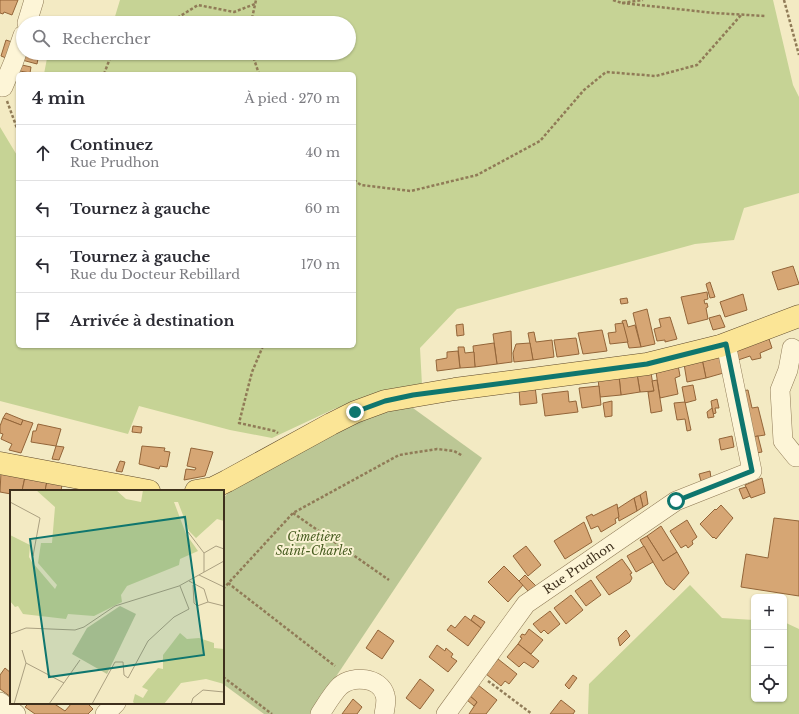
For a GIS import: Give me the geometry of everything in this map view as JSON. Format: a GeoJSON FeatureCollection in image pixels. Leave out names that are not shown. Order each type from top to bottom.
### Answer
{"type":"FeatureCollection","features":[{"type":"Feature","properties":{"kind":"main road"},"geometry":{"type":"LineString","coordinates":[[202,490],[213,488],[227,481],[292,444],[355,412],[385,401],[454,389],[647,364],[726,344],[799,316]]}},
{"type":"Feature","properties":{"kind":"main road"},"geometry":{"type":"LineString","coordinates":[[0,463],[144,490]]}},
{"type":"Feature","properties":{"kind":"street"},"geometry":{"type":"LineString","coordinates":[[29,16],[34,0]]}},
{"type":"Feature","properties":{"kind":"street"},"geometry":{"type":"LineString","coordinates":[[2,87],[16,55]]}},
{"type":"Feature","properties":{"kind":"street"},"geometry":{"type":"LineString","coordinates":[[776,325],[796,350],[780,390],[783,441],[796,457],[799,457]]}},
{"type":"Feature","properties":{"kind":"street","name":"Rue Prudhon"},"geometry":{"type":"LineString","coordinates":[[446,714],[526,604],[676,501],[752,471],[726,344]]}},
{"type":"Feature","properties":{"kind":"street"},"geometry":{"type":"LineString","coordinates":[[320,714],[341,686],[355,679],[376,682],[382,689],[386,697],[384,714]]}},
{"type":"Feature","properties":{"kind":"street"},"geometry":{"type":"LineString","coordinates":[[0,702],[16,714]]}},
{"type":"Feature","properties":{"kind":"street"},"geometry":{"type":"LineString","coordinates":[[105,714],[115,704]]}},
{"type":"Feature","properties":{"kind":"path"},"geometry":{"type":"LineString","coordinates":[[252,16],[256,0]]}},
{"type":"Feature","properties":{"kind":"path"},"geometry":{"type":"LineString","coordinates":[[613,0],[622,3],[714,13],[765,16]]}},
{"type":"Feature","properties":{"kind":"path"},"geometry":{"type":"LineString","coordinates":[[622,3],[643,0]]}},
{"type":"Feature","properties":{"kind":"path"},"geometry":{"type":"LineString","coordinates":[[784,0],[799,55]]}},
{"type":"Feature","properties":{"kind":"path"},"geometry":{"type":"LineString","coordinates":[[180,16],[198,6],[234,12],[255,4]]}},
{"type":"Feature","properties":{"kind":"path"},"geometry":{"type":"LineString","coordinates":[[356,181],[361,185],[411,191],[477,175],[540,141],[584,90],[606,72],[656,76],[697,65],[742,14]]}},
{"type":"Feature","properties":{"kind":"path"},"geometry":{"type":"LineString","coordinates":[[105,72],[109,60]]}},
{"type":"Feature","properties":{"kind":"path"},"geometry":{"type":"LineString","coordinates":[[254,60],[258,72]]}},
{"type":"Feature","properties":{"kind":"path"},"geometry":{"type":"LineString","coordinates":[[2,87],[16,127]]}},
{"type":"Feature","properties":{"kind":"path"},"geometry":{"type":"LineString","coordinates":[[12,118],[16,119]]}},
{"type":"Feature","properties":{"kind":"path"},"geometry":{"type":"LineString","coordinates":[[262,348],[252,372],[239,423],[275,431],[292,444]]}},
{"type":"Feature","properties":{"kind":"path"},"geometry":{"type":"LineString","coordinates":[[224,588],[293,513],[399,454],[437,449],[454,450],[463,456]]}},
{"type":"Feature","properties":{"kind":"path"},"geometry":{"type":"LineString","coordinates":[[293,513],[389,580]]}},
{"type":"Feature","properties":{"kind":"path"},"geometry":{"type":"LineString","coordinates":[[228,583],[335,666]]}},
{"type":"Feature","properties":{"kind":"path"},"geometry":{"type":"LineString","coordinates":[[477,673],[532,714]]}},
{"type":"Feature","properties":{"kind":"path"},"geometry":{"type":"LineString","coordinates":[[224,678],[272,714]]}},
{"type":"Feature","properties":{"kind":"green space"},"geometry":{"type":"Polygon","coordinates":[[[120,0],[773,0],[793,85],[799,97],[799,193],[744,208],[734,240],[695,244],[457,309],[420,348],[422,385],[377,395],[334,409],[272,438],[230,430],[139,406],[128,434],[0,401],[0,127],[16,154],[16,348],[356,348],[356,72],[44,72],[47,60],[356,60],[356,16],[115,16],[120,0]]]}},
{"type":"Feature","properties":{"kind":"green space","name":"Cimetière Saint-Charles"},"geometry":{"type":"Polygon","coordinates":[[[406,403],[482,458],[311,714],[264,714],[224,685],[224,498],[227,494],[271,464],[363,418],[406,403]]]}},
{"type":"Feature","properties":{"kind":"green space"},"geometry":{"type":"Polygon","coordinates":[[[690,585],[722,618],[751,620],[751,702],[787,702],[787,623],[799,629],[799,714],[588,714],[589,684],[690,585]]]}},
{"type":"Feature","properties":{"kind":"building"},"geometry":{"type":"Polygon","coordinates":[[[0,0],[18,0],[12,15],[4,12],[3,14],[0,13],[0,0]]]}},
{"type":"Feature","properties":{"kind":"building"},"geometry":{"type":"Polygon","coordinates":[[[6,40],[12,42],[6,58],[1,56],[6,40]]]}},
{"type":"Feature","properties":{"kind":"building"},"geometry":{"type":"Polygon","coordinates":[[[22,60],[38,60],[37,64],[22,60]]]}},
{"type":"Feature","properties":{"kind":"building"},"geometry":{"type":"Polygon","coordinates":[[[22,65],[31,67],[30,72],[20,71],[22,65]]]}},
{"type":"Feature","properties":{"kind":"building"},"geometry":{"type":"Polygon","coordinates":[[[793,266],[799,284],[778,290],[772,272],[793,266]]]}},
{"type":"Feature","properties":{"kind":"building"},"geometry":{"type":"Polygon","coordinates":[[[710,282],[715,297],[710,298],[706,284],[710,282]]]}},
{"type":"Feature","properties":{"kind":"building"},"geometry":{"type":"Polygon","coordinates":[[[707,292],[708,299],[704,300],[708,307],[706,308],[708,319],[688,324],[681,297],[707,292]]]}},
{"type":"Feature","properties":{"kind":"building"},"geometry":{"type":"Polygon","coordinates":[[[743,294],[747,310],[725,317],[720,302],[743,294]]]}},
{"type":"Feature","properties":{"kind":"building"},"geometry":{"type":"Polygon","coordinates":[[[627,298],[628,303],[621,304],[620,299],[627,298]]]}},
{"type":"Feature","properties":{"kind":"building"},"geometry":{"type":"Polygon","coordinates":[[[647,309],[655,344],[641,347],[633,313],[647,309]]]}},
{"type":"Feature","properties":{"kind":"building"},"geometry":{"type":"Polygon","coordinates":[[[720,315],[725,327],[713,330],[709,318],[720,315]]]}},
{"type":"Feature","properties":{"kind":"building"},"geometry":{"type":"Polygon","coordinates":[[[670,317],[677,339],[665,342],[665,340],[657,341],[654,329],[661,327],[659,319],[670,317]]]}},
{"type":"Feature","properties":{"kind":"building"},"geometry":{"type":"Polygon","coordinates":[[[626,320],[628,327],[635,325],[641,347],[629,348],[622,321],[626,320]]]}},
{"type":"Feature","properties":{"kind":"building"},"geometry":{"type":"Polygon","coordinates":[[[623,323],[628,342],[610,344],[608,333],[616,332],[615,324],[623,323]]]}},
{"type":"Feature","properties":{"kind":"building"},"geometry":{"type":"Polygon","coordinates":[[[463,324],[464,335],[457,336],[456,325],[463,324]]]}},
{"type":"Feature","properties":{"kind":"building"},"geometry":{"type":"Polygon","coordinates":[[[602,330],[607,351],[583,354],[578,333],[602,330]]]}},
{"type":"Feature","properties":{"kind":"building"},"geometry":{"type":"Polygon","coordinates":[[[511,331],[512,362],[497,364],[493,334],[511,331]]]}},
{"type":"Feature","properties":{"kind":"building"},"geometry":{"type":"Polygon","coordinates":[[[534,332],[536,342],[552,340],[554,357],[533,360],[528,333],[534,332]]]}},
{"type":"Feature","properties":{"kind":"building"},"geometry":{"type":"Polygon","coordinates":[[[576,338],[579,354],[557,357],[554,340],[576,338]]]}},
{"type":"Feature","properties":{"kind":"building"},"geometry":{"type":"Polygon","coordinates":[[[769,339],[772,348],[760,353],[761,358],[752,360],[750,356],[735,361],[732,350],[769,339]]]}},
{"type":"Feature","properties":{"kind":"building"},"geometry":{"type":"Polygon","coordinates":[[[494,343],[497,364],[475,367],[473,346],[494,343]]]}},
{"type":"Feature","properties":{"kind":"building"},"geometry":{"type":"Polygon","coordinates":[[[530,343],[533,360],[514,362],[513,353],[516,344],[530,343]]]}},
{"type":"Feature","properties":{"kind":"building"},"geometry":{"type":"Polygon","coordinates":[[[458,347],[464,347],[465,353],[474,352],[475,367],[460,368],[458,347]]]}},
{"type":"Feature","properties":{"kind":"building"},"geometry":{"type":"Polygon","coordinates":[[[458,351],[460,368],[437,371],[436,360],[447,358],[447,352],[458,351]]]}},
{"type":"Feature","properties":{"kind":"building"},"geometry":{"type":"Polygon","coordinates":[[[722,354],[727,372],[706,378],[702,359],[722,354]]]}},
{"type":"Feature","properties":{"kind":"building"},"geometry":{"type":"Polygon","coordinates":[[[702,359],[706,378],[687,382],[684,364],[702,359]]]}},
{"type":"Feature","properties":{"kind":"building"},"geometry":{"type":"Polygon","coordinates":[[[678,365],[680,376],[675,378],[678,394],[660,398],[656,372],[678,365]]]}},
{"type":"Feature","properties":{"kind":"building"},"geometry":{"type":"Polygon","coordinates":[[[651,373],[654,391],[640,392],[637,374],[651,373]]]}},
{"type":"Feature","properties":{"kind":"building"},"geometry":{"type":"Polygon","coordinates":[[[637,374],[640,392],[621,395],[619,376],[637,374]]]}},
{"type":"Feature","properties":{"kind":"building"},"geometry":{"type":"Polygon","coordinates":[[[619,376],[621,395],[600,397],[598,379],[619,376]]]}},
{"type":"Feature","properties":{"kind":"building"},"geometry":{"type":"Polygon","coordinates":[[[657,380],[662,411],[651,413],[648,392],[654,391],[652,381],[657,380]]]}},
{"type":"Feature","properties":{"kind":"building"},"geometry":{"type":"Polygon","coordinates":[[[693,385],[696,400],[685,403],[682,387],[693,385]]]}},
{"type":"Feature","properties":{"kind":"building"},"geometry":{"type":"Polygon","coordinates":[[[535,386],[537,403],[520,405],[519,388],[535,386]]]}},
{"type":"Feature","properties":{"kind":"building"},"geometry":{"type":"Polygon","coordinates":[[[599,386],[601,405],[582,408],[579,388],[599,386]]]}},
{"type":"Feature","properties":{"kind":"building"},"geometry":{"type":"Polygon","coordinates":[[[748,390],[752,408],[758,407],[765,435],[752,437],[742,391],[748,390]]]}},
{"type":"Feature","properties":{"kind":"building"},"geometry":{"type":"Polygon","coordinates":[[[568,391],[569,402],[576,401],[578,412],[545,416],[542,394],[568,391]]]}},
{"type":"Feature","properties":{"kind":"building"},"geometry":{"type":"Polygon","coordinates":[[[717,399],[719,408],[715,408],[716,413],[713,414],[711,401],[717,399]]]}},
{"type":"Feature","properties":{"kind":"building"},"geometry":{"type":"Polygon","coordinates":[[[612,401],[612,416],[605,417],[603,403],[612,401]]]}},
{"type":"Feature","properties":{"kind":"building"},"geometry":{"type":"Polygon","coordinates":[[[685,402],[691,430],[687,431],[685,419],[677,420],[674,403],[685,402]]]}},
{"type":"Feature","properties":{"kind":"building"},"geometry":{"type":"Polygon","coordinates":[[[712,408],[714,417],[708,418],[707,412],[712,408]]]}},
{"type":"Feature","properties":{"kind":"building"},"geometry":{"type":"Polygon","coordinates":[[[6,413],[23,420],[21,425],[3,418],[6,413]]]}},
{"type":"Feature","properties":{"kind":"building"},"geometry":{"type":"Polygon","coordinates":[[[3,418],[21,425],[23,420],[33,423],[21,453],[9,450],[12,444],[1,439],[3,434],[0,433],[0,426],[3,418]]]}},
{"type":"Feature","properties":{"kind":"building"},"geometry":{"type":"Polygon","coordinates":[[[38,424],[61,429],[56,446],[31,442],[33,431],[36,431],[38,424]]]}},
{"type":"Feature","properties":{"kind":"building"},"geometry":{"type":"Polygon","coordinates":[[[133,426],[142,427],[141,433],[132,432],[133,426]]]}},
{"type":"Feature","properties":{"kind":"building"},"geometry":{"type":"Polygon","coordinates":[[[732,436],[734,447],[721,450],[719,439],[732,436]]]}},
{"type":"Feature","properties":{"kind":"building"},"geometry":{"type":"Polygon","coordinates":[[[758,436],[762,452],[756,453],[752,437],[758,436]]]}},
{"type":"Feature","properties":{"kind":"building"},"geometry":{"type":"Polygon","coordinates":[[[56,446],[64,447],[59,460],[52,459],[56,446]]]}},
{"type":"Feature","properties":{"kind":"building"},"geometry":{"type":"Polygon","coordinates":[[[142,446],[165,448],[164,451],[170,452],[167,467],[160,466],[159,469],[139,464],[142,446]]]}},
{"type":"Feature","properties":{"kind":"building"},"geometry":{"type":"Polygon","coordinates":[[[191,448],[213,452],[205,476],[184,480],[186,469],[195,470],[196,468],[187,466],[191,448]]]}},
{"type":"Feature","properties":{"kind":"building"},"geometry":{"type":"Polygon","coordinates":[[[120,461],[125,462],[122,472],[116,471],[120,461]]]}},
{"type":"Feature","properties":{"kind":"building"},"geometry":{"type":"Polygon","coordinates":[[[710,471],[711,478],[701,481],[699,474],[710,471]]]}},
{"type":"Feature","properties":{"kind":"building"},"geometry":{"type":"Polygon","coordinates":[[[1,472],[25,477],[22,490],[10,490],[10,494],[0,492],[1,472]]]}},
{"type":"Feature","properties":{"kind":"building"},"geometry":{"type":"Polygon","coordinates":[[[25,477],[47,481],[45,490],[22,490],[25,477]]]}},
{"type":"Feature","properties":{"kind":"building"},"geometry":{"type":"Polygon","coordinates":[[[762,478],[765,493],[751,498],[745,485],[762,478]]]}},
{"type":"Feature","properties":{"kind":"building"},"geometry":{"type":"Polygon","coordinates":[[[47,481],[62,485],[61,490],[45,490],[47,481]]]}},
{"type":"Feature","properties":{"kind":"building"},"geometry":{"type":"Polygon","coordinates":[[[746,487],[750,496],[743,499],[739,489],[746,487]]]}},
{"type":"Feature","properties":{"kind":"building"},"geometry":{"type":"Polygon","coordinates":[[[646,491],[648,504],[643,507],[640,495],[646,491]]]}},
{"type":"Feature","properties":{"kind":"building"},"geometry":{"type":"Polygon","coordinates":[[[640,495],[643,507],[637,511],[634,498],[640,495]]]}},
{"type":"Feature","properties":{"kind":"building"},"geometry":{"type":"Polygon","coordinates":[[[634,498],[637,511],[619,521],[617,509],[634,498]]]}},
{"type":"Feature","properties":{"kind":"building"},"geometry":{"type":"Polygon","coordinates":[[[617,504],[619,517],[615,519],[616,523],[601,532],[598,526],[591,529],[586,517],[592,514],[593,516],[617,504]]]}},
{"type":"Feature","properties":{"kind":"building"},"geometry":{"type":"Polygon","coordinates":[[[721,505],[733,518],[716,539],[714,537],[713,538],[700,524],[721,505]]]}},
{"type":"Feature","properties":{"kind":"building"},"geometry":{"type":"Polygon","coordinates":[[[774,518],[799,521],[799,596],[741,587],[746,554],[768,558],[774,518]]]}},
{"type":"Feature","properties":{"kind":"building"},"geometry":{"type":"Polygon","coordinates":[[[687,520],[697,537],[692,541],[693,544],[688,548],[686,545],[681,548],[670,531],[687,520]]]}},
{"type":"Feature","properties":{"kind":"building"},"geometry":{"type":"Polygon","coordinates":[[[584,522],[592,542],[565,559],[554,541],[584,522]]]}},
{"type":"Feature","properties":{"kind":"building"},"geometry":{"type":"Polygon","coordinates":[[[661,526],[677,552],[663,561],[647,536],[661,526]]]}},
{"type":"Feature","properties":{"kind":"building"},"geometry":{"type":"Polygon","coordinates":[[[647,536],[663,561],[677,552],[689,573],[674,590],[666,584],[640,540],[647,536]]]}},
{"type":"Feature","properties":{"kind":"building"},"geometry":{"type":"Polygon","coordinates":[[[526,546],[541,565],[528,576],[513,556],[526,546]]]}},
{"type":"Feature","properties":{"kind":"building"},"geometry":{"type":"Polygon","coordinates":[[[644,546],[653,562],[636,572],[627,556],[644,546]]]}},
{"type":"Feature","properties":{"kind":"building"},"geometry":{"type":"Polygon","coordinates":[[[622,559],[632,573],[630,574],[632,578],[630,582],[609,595],[596,577],[622,559]]]}},
{"type":"Feature","properties":{"kind":"building"},"geometry":{"type":"Polygon","coordinates":[[[504,566],[523,585],[508,602],[488,582],[504,566]]]}},
{"type":"Feature","properties":{"kind":"building"},"geometry":{"type":"Polygon","coordinates":[[[525,575],[536,586],[528,591],[519,581],[525,575]]]}},
{"type":"Feature","properties":{"kind":"building"},"geometry":{"type":"Polygon","coordinates":[[[591,580],[601,595],[586,606],[575,591],[591,580]]]}},
{"type":"Feature","properties":{"kind":"building"},"geometry":{"type":"Polygon","coordinates":[[[571,595],[583,610],[566,624],[554,608],[571,595]]]}},
{"type":"Feature","properties":{"kind":"building"},"geometry":{"type":"Polygon","coordinates":[[[550,611],[560,624],[548,634],[544,630],[541,633],[533,624],[550,611]]]}},
{"type":"Feature","properties":{"kind":"building"},"geometry":{"type":"Polygon","coordinates":[[[474,615],[485,622],[481,628],[471,620],[474,615]]]}},
{"type":"Feature","properties":{"kind":"building"},"geometry":{"type":"Polygon","coordinates":[[[465,616],[481,628],[468,646],[447,630],[451,625],[455,628],[465,616]]]}},
{"type":"Feature","properties":{"kind":"building"},"geometry":{"type":"Polygon","coordinates":[[[529,629],[543,640],[531,654],[518,644],[522,638],[520,637],[522,634],[525,635],[529,629]]]}},
{"type":"Feature","properties":{"kind":"building"},"geometry":{"type":"Polygon","coordinates":[[[378,630],[394,641],[382,659],[366,648],[378,630]]]}},
{"type":"Feature","properties":{"kind":"building"},"geometry":{"type":"Polygon","coordinates":[[[626,630],[630,636],[620,646],[618,638],[626,630]]]}},
{"type":"Feature","properties":{"kind":"building"},"geometry":{"type":"Polygon","coordinates":[[[518,644],[539,661],[533,668],[524,662],[519,667],[507,657],[518,644]]]}},
{"type":"Feature","properties":{"kind":"building"},"geometry":{"type":"Polygon","coordinates":[[[437,645],[445,651],[446,648],[453,654],[451,657],[457,661],[448,672],[429,657],[437,645]]]}},
{"type":"Feature","properties":{"kind":"building"},"geometry":{"type":"Polygon","coordinates":[[[498,659],[517,674],[509,684],[505,681],[501,686],[486,674],[498,659]]]}},
{"type":"Feature","properties":{"kind":"building"},"geometry":{"type":"Polygon","coordinates":[[[5,668],[10,672],[10,696],[0,689],[0,675],[5,668]]]}},
{"type":"Feature","properties":{"kind":"building"},"geometry":{"type":"Polygon","coordinates":[[[573,675],[577,678],[569,689],[565,685],[573,675]]]}},
{"type":"Feature","properties":{"kind":"building"},"geometry":{"type":"Polygon","coordinates":[[[420,679],[434,690],[420,709],[406,698],[420,679]]]}},
{"type":"Feature","properties":{"kind":"building"},"geometry":{"type":"Polygon","coordinates":[[[478,685],[497,700],[486,714],[469,714],[477,702],[470,696],[478,685]]]}},
{"type":"Feature","properties":{"kind":"building"},"geometry":{"type":"Polygon","coordinates":[[[470,696],[477,702],[474,706],[467,700],[470,696]]]}},
{"type":"Feature","properties":{"kind":"building"},"geometry":{"type":"Polygon","coordinates":[[[353,699],[362,707],[357,714],[342,714],[353,699]]]}},
{"type":"Feature","properties":{"kind":"building"},"geometry":{"type":"Polygon","coordinates":[[[561,700],[575,711],[573,714],[550,714],[561,700]]]}},
{"type":"Feature","properties":{"kind":"building"},"geometry":{"type":"Polygon","coordinates":[[[28,704],[54,704],[65,711],[71,704],[88,704],[93,709],[88,714],[35,714],[25,707],[28,704]]]}},
{"type":"Feature","properties":{"kind":"route"},"geometry":{"type":"LineString","coordinates":[[355,412],[385,401],[413,395],[647,364],[726,344],[752,471],[676,501]]}}]}
